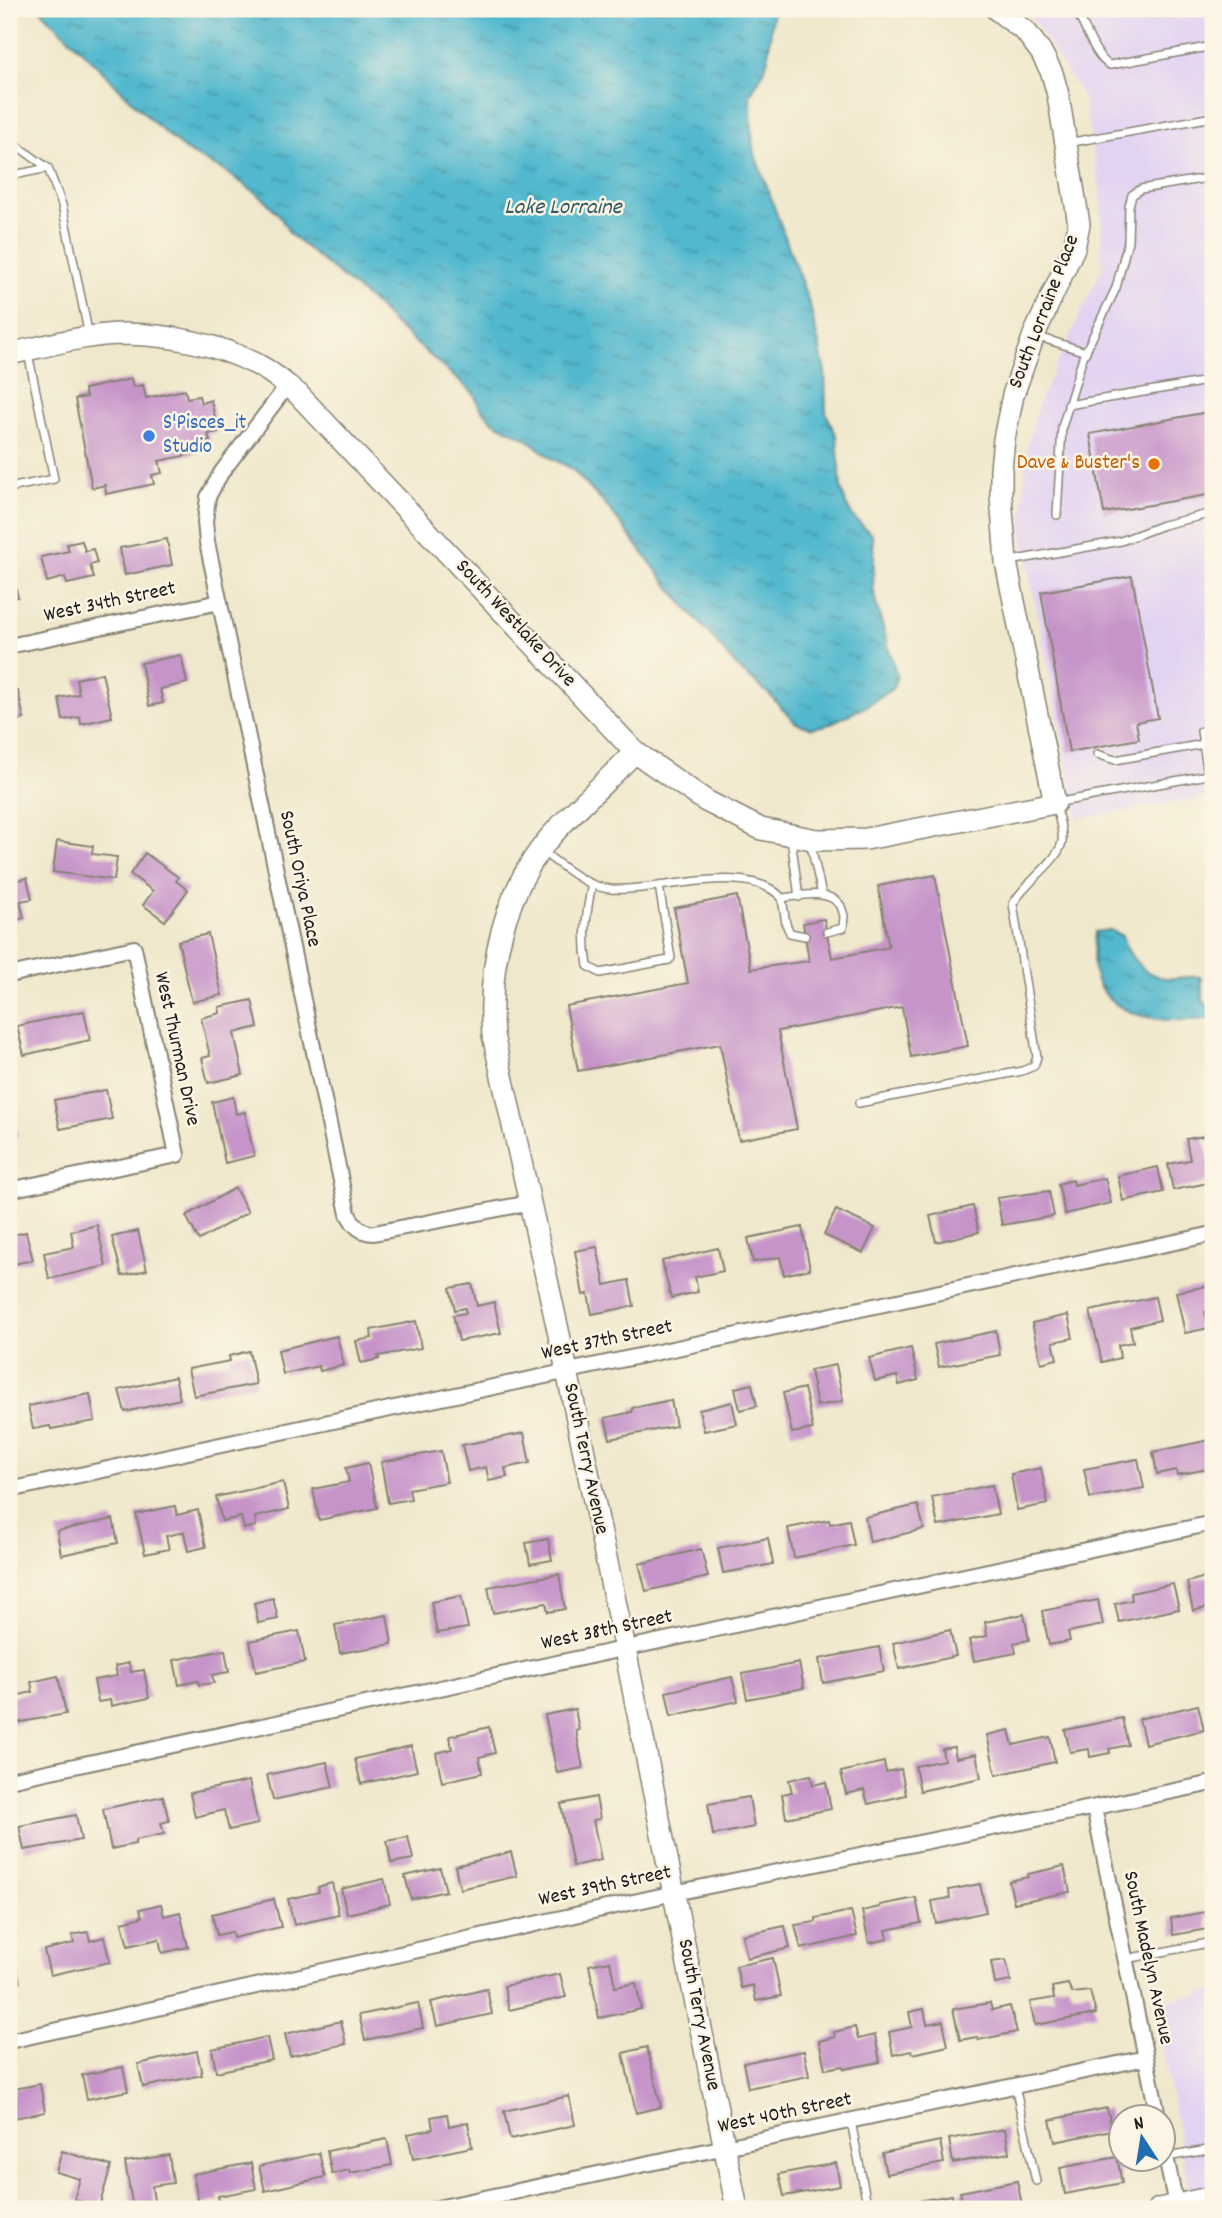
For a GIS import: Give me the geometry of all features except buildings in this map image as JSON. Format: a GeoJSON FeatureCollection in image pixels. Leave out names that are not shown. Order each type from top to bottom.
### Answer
{"type":"FeatureCollection","features":[{"type":"Feature","properties":{"kind":"street","name":"South Lorraine Place"},"geometry":{"type":"LineString","coordinates":[[996,9],[1026,32],[1052,73],[1079,224],[1074,247],[1034,335],[1013,395],[1004,439],[1001,496],[1006,562],[1055,803]]}},
{"type":"Feature","properties":{"kind":"street","name":"South Westlake Drive"},"geometry":{"type":"LineString","coordinates":[[18,352],[123,334],[196,343],[218,348],[256,364],[298,394],[635,752],[706,801],[761,829],[800,837],[866,839],[1055,803]]}},
{"type":"Feature","properties":{"kind":"street","name":"South Oriya Place"},"geometry":{"type":"LineString","coordinates":[[287,386],[220,473],[208,497],[205,522],[345,1203],[351,1220],[360,1230],[374,1233],[529,1203]]}},
{"type":"Feature","properties":{"kind":"street","name":"West 34th Street"},"geometry":{"type":"LineString","coordinates":[[9,646],[220,602]]}},
{"type":"Feature","properties":{"kind":"street","name":"South Terry Avenue"},"geometry":{"type":"LineString","coordinates":[[635,752],[552,835],[526,874],[503,925],[491,1008],[493,1035],[625,1648],[737,2209]]}},
{"type":"Feature","properties":{"kind":"street","name":"West Thurman Drive"},"geometry":{"type":"LineString","coordinates":[[9,975],[134,948],[177,1155],[9,1190]]}},
{"type":"Feature","properties":{"kind":"street","name":"West 37th Street"},"geometry":{"type":"LineString","coordinates":[[9,1490],[1213,1234]]}},
{"type":"Feature","properties":{"kind":"street","name":"West 38th Street"},"geometry":{"type":"LineString","coordinates":[[9,1780],[1213,1523]]}},
{"type":"Feature","properties":{"kind":"street","name":"West 39th Street"},"geometry":{"type":"LineString","coordinates":[[9,2041],[674,1893],[1213,1783]]}},
{"type":"Feature","properties":{"kind":"street","name":"South Madelyn Avenue"},"geometry":{"type":"LineString","coordinates":[[1094,1808],[1155,2102]]}},
{"type":"Feature","properties":{"kind":"street","name":"West 40th Street"},"geometry":{"type":"LineString","coordinates":[[433,2209],[1146,2058]]}},
{"type":"Feature","properties":{"kind":"street"},"geometry":{"type":"LineString","coordinates":[[1168,2172],[1170,2208],[1213,2197]]}},
{"type":"Feature","properties":{"kind":"lane"},"geometry":{"type":"LineString","coordinates":[[1074,9],[1085,25],[1099,58],[1110,65],[1213,46]]}},
{"type":"Feature","properties":{"kind":"lane"},"geometry":{"type":"LineString","coordinates":[[1066,143],[1213,117]]}},
{"type":"Feature","properties":{"kind":"lane"},"geometry":{"type":"LineString","coordinates":[[9,140],[48,168],[62,205],[89,338]]}},
{"type":"Feature","properties":{"kind":"lane"},"geometry":{"type":"LineString","coordinates":[[9,176],[48,168]]}},
{"type":"Feature","properties":{"kind":"lane"},"geometry":{"type":"LineString","coordinates":[[1057,515],[1062,427],[1086,352],[1115,288],[1128,241],[1132,195],[1141,189],[1213,177]]}},
{"type":"Feature","properties":{"kind":"lane"},"geometry":{"type":"LineString","coordinates":[[1034,335],[1086,352]]}},
{"type":"Feature","properties":{"kind":"lane"},"geometry":{"type":"LineString","coordinates":[[9,488],[54,479],[18,352]]}},
{"type":"Feature","properties":{"kind":"lane"},"geometry":{"type":"LineString","coordinates":[[1068,405],[1213,380]]}},
{"type":"Feature","properties":{"kind":"lane"},"geometry":{"type":"LineString","coordinates":[[1006,562],[1121,541],[1163,525],[1213,513]]}},
{"type":"Feature","properties":{"kind":"lane"},"geometry":{"type":"LineString","coordinates":[[859,1103],[1022,1071],[1034,1066],[1037,1057],[1013,904],[1019,892],[1056,855],[1062,841],[1055,803],[1211,774],[1201,731],[1213,729]]}},
{"type":"Feature","properties":{"kind":"lane"},"geometry":{"type":"LineString","coordinates":[[1097,754],[1115,760],[1203,744]]}},
{"type":"Feature","properties":{"kind":"lane"},"geometry":{"type":"LineString","coordinates":[[800,837],[822,895]]}},
{"type":"Feature","properties":{"kind":"lane"},"geometry":{"type":"LineString","coordinates":[[799,897],[800,837]]}},
{"type":"Feature","properties":{"kind":"lane"},"geometry":{"type":"LineString","coordinates":[[541,851],[592,884],[610,889],[700,881],[752,881],[767,886],[782,898],[788,930],[793,935],[805,936]]}},
{"type":"Feature","properties":{"kind":"lane"},"geometry":{"type":"LineString","coordinates":[[592,884],[585,918],[585,948],[588,966],[600,973],[671,958],[659,886]]}},
{"type":"Feature","properties":{"kind":"lane"},"geometry":{"type":"LineString","coordinates":[[782,898],[822,895],[838,901],[844,916],[843,928],[827,933]]}},
{"type":"Feature","properties":{"kind":"lane"},"geometry":{"type":"LineString","coordinates":[[1125,1959],[1213,1942]]}},
{"type":"Feature","properties":{"kind":"lane"},"geometry":{"type":"LineString","coordinates":[[1015,2086],[1036,2181]]}},
{"type":"Feature","properties":{"kind":"lane"},"geometry":{"type":"LineString","coordinates":[[851,2121],[868,2209]]}},
{"type":"Feature","properties":{"kind":"lane"},"geometry":{"type":"LineString","coordinates":[[1213,2121],[1213,2139]]}},
{"type":"Feature","properties":{"kind":"lane"},"geometry":{"type":"LineString","coordinates":[[1176,2155],[1213,2149]]}},
{"type":"Feature","properties":{"kind":"shaded area"},"geometry":{"type":"Polygon","coordinates":[[[1022,9],[1213,9],[1213,796],[1078,819],[1021,530],[1027,447],[1039,402],[1102,268],[1101,196],[1083,97],[1029,14],[1022,9]]]}},
{"type":"Feature","properties":{"kind":"shaded area"},"geometry":{"type":"Polygon","coordinates":[[[1213,1991],[1213,2186],[1189,2191],[1176,2122],[1176,2102],[1172,2102],[1154,2004],[1213,1991]]]}},
{"type":"Feature","properties":{"kind":"water","name":"Lake Lorraine"},"geometry":{"type":"Polygon","coordinates":[[[40,9],[773,9],[768,58],[750,95],[753,149],[810,306],[825,372],[826,413],[837,437],[841,488],[853,517],[872,535],[873,586],[897,676],[893,688],[865,707],[827,725],[811,728],[796,723],[769,694],[738,668],[671,589],[609,509],[571,468],[551,458],[527,439],[494,422],[480,408],[474,394],[377,306],[290,234],[279,215],[264,199],[225,171],[186,151],[152,121],[40,9]]]}},
{"type":"Feature","properties":{"kind":"water"},"geometry":{"type":"Polygon","coordinates":[[[1110,930],[1122,936],[1133,958],[1150,973],[1166,978],[1201,977],[1203,1001],[1213,1010],[1213,1018],[1165,1020],[1148,1017],[1118,1005],[1106,995],[1097,981],[1093,957],[1095,932],[1110,930]]]}},
{"type":"Feature","properties":{"kind":"place","name":"S'Pisces_it Studio"},"geometry":{"type":"Point","coordinates":[149,436]}},
{"type":"Feature","properties":{"kind":"place","name":"Dave & Buster's"},"geometry":{"type":"Point","coordinates":[1154,464]}}]}
